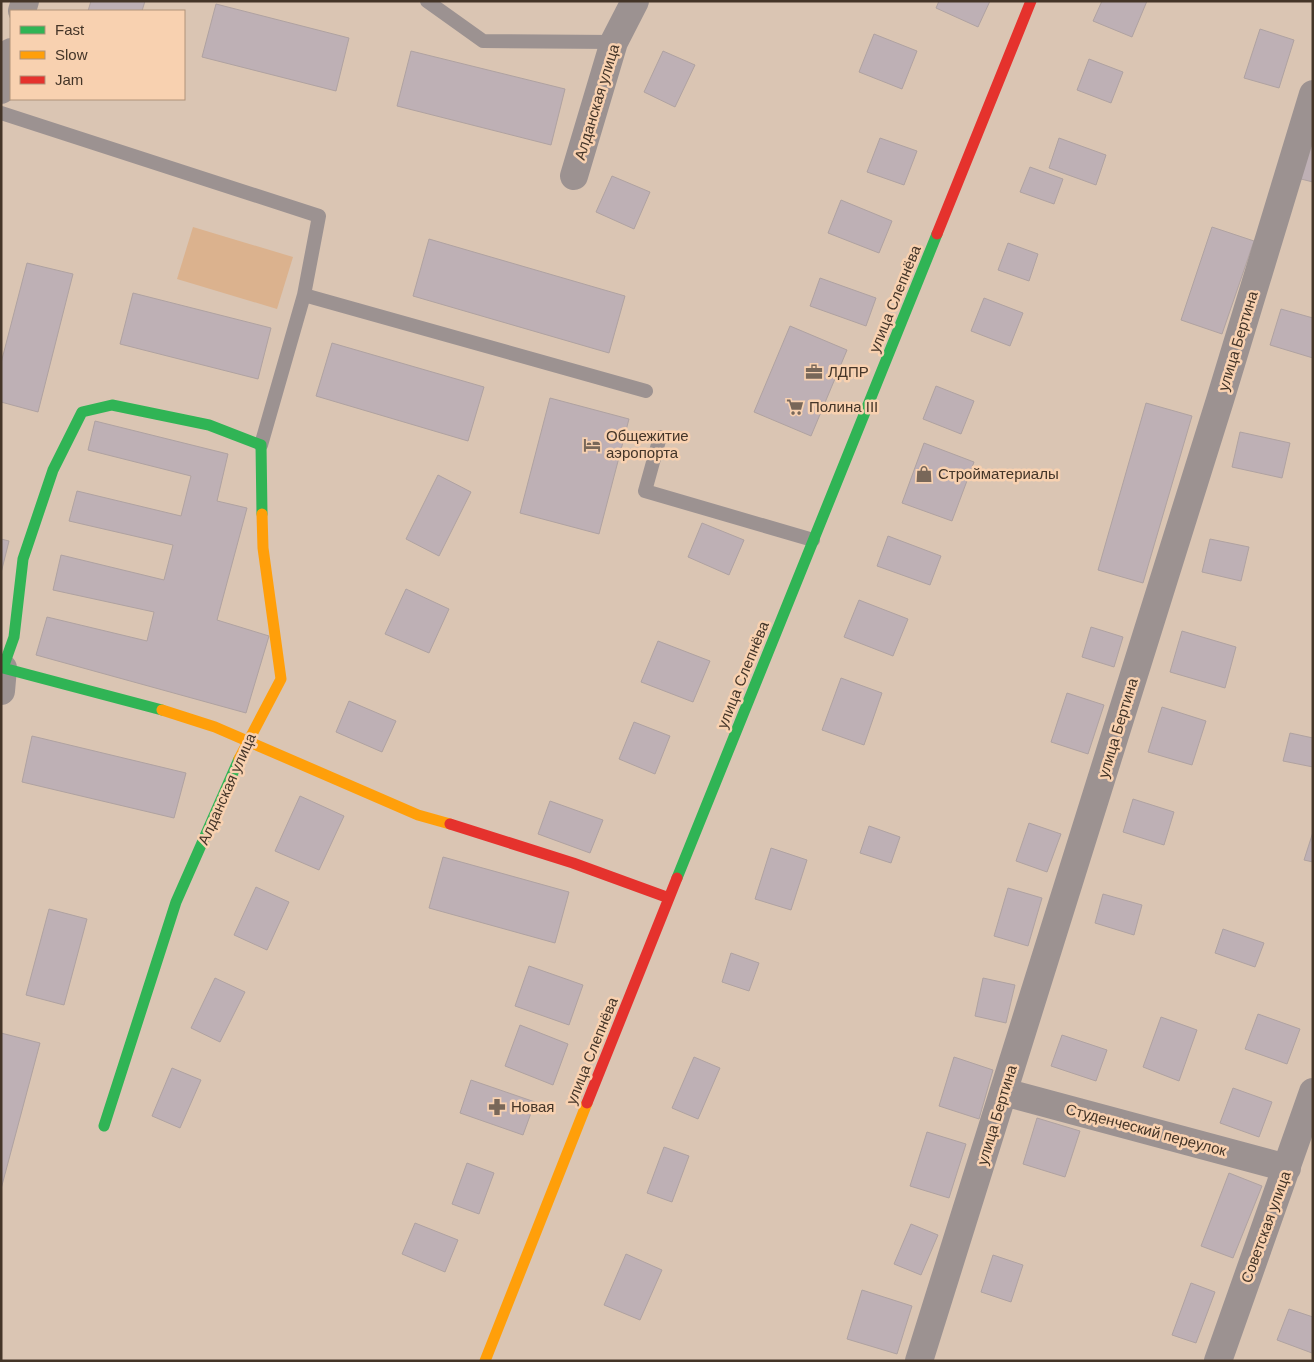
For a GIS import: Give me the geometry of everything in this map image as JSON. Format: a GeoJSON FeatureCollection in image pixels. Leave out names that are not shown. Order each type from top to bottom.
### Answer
{"type":"FeatureCollection","features":[{"type":"Feature","properties":{"kind":"street","name":"Алданская улица"},"geometry":{"type":"LineString","coordinates":[[574,176],[614,42],[635,1]]}},
{"type":"Feature","properties":{"kind":"street","name":"улица Слепнёва"},"geometry":{"type":"LineString","coordinates":[[485,1361],[669,898],[1031,1]]}},
{"type":"Feature","properties":{"kind":"street"},"geometry":{"type":"LineString","coordinates":[[1,90],[10,56]]}},
{"type":"Feature","properties":{"kind":"street","name":"улица Бертина"},"geometry":{"type":"LineString","coordinates":[[919,1361],[1220,400],[1313,94]]}},
{"type":"Feature","properties":{"kind":"street"},"geometry":{"type":"LineString","coordinates":[[261,445],[209,425],[112,405],[82,412],[53,470],[24,559],[14,637],[2,680],[141,704],[215,727],[418,815],[481,832],[573,862],[669,898]]}},
{"type":"Feature","properties":{"kind":"street","name":"Алданская улица"},"geometry":{"type":"LineString","coordinates":[[104,1126],[176,902],[247,741],[281,679],[263,548],[261,445]]}},
{"type":"Feature","properties":{"kind":"street","name":"Студенческий переулок"},"geometry":{"type":"LineString","coordinates":[[1004,1092],[1287,1168]]}},
{"type":"Feature","properties":{"kind":"street","name":"Советская улица"},"geometry":{"type":"LineString","coordinates":[[1218,1361],[1313,1092]]}},
{"type":"Feature","properties":{"kind":"lane"},"geometry":{"type":"LineString","coordinates":[[428,1],[483,40],[614,42]]}},
{"type":"Feature","properties":{"kind":"lane"},"geometry":{"type":"LineString","coordinates":[[1,113],[319,216],[304,295],[261,445]]}},
{"type":"Feature","properties":{"kind":"lane"},"geometry":{"type":"LineString","coordinates":[[304,295],[646,391]]}},
{"type":"Feature","properties":{"kind":"lane"},"geometry":{"type":"LineString","coordinates":[[660,437],[645,491],[813,540]]}},
{"type":"Feature","properties":{"kind":"shaded area"},"geometry":{"type":"Polygon","coordinates":[[[193,227],[293,257],[277,309],[177,279],[193,227]]]}},
{"type":"Feature","properties":{"kind":"building"},"geometry":{"type":"Polygon","coordinates":[[[91,1],[145,1],[142,10],[88,10],[91,1]]]}},
{"type":"Feature","properties":{"kind":"building"},"geometry":{"type":"Polygon","coordinates":[[[939,1],[990,1],[978,27],[936,8],[939,1]]]}},
{"type":"Feature","properties":{"kind":"building"},"geometry":{"type":"Polygon","coordinates":[[[1102,1],[1147,1],[1132,37],[1093,21],[1102,1]]]}},
{"type":"Feature","properties":{"kind":"building"},"geometry":{"type":"Polygon","coordinates":[[[216,4],[349,38],[336,91],[202,57],[216,4]]]}},
{"type":"Feature","properties":{"kind":"building"},"geometry":{"type":"Polygon","coordinates":[[[1260,29],[1294,40],[1279,88],[1244,78],[1260,29]]]}},
{"type":"Feature","properties":{"kind":"building"},"geometry":{"type":"Polygon","coordinates":[[[874,34],[917,51],[902,89],[859,72],[874,34]]]}},
{"type":"Feature","properties":{"kind":"building"},"geometry":{"type":"Polygon","coordinates":[[[411,51],[565,89],[551,145],[397,106],[411,51]]]}},
{"type":"Feature","properties":{"kind":"building"},"geometry":{"type":"Polygon","coordinates":[[[663,51],[695,65],[675,107],[644,92],[663,51]]]}},
{"type":"Feature","properties":{"kind":"building"},"geometry":{"type":"Polygon","coordinates":[[[1089,59],[1123,72],[1111,103],[1077,90],[1089,59]]]}},
{"type":"Feature","properties":{"kind":"building"},"geometry":{"type":"Polygon","coordinates":[[[880,138],[917,151],[904,185],[867,172],[880,138]]]}},
{"type":"Feature","properties":{"kind":"building"},"geometry":{"type":"Polygon","coordinates":[[[1059,138],[1106,155],[1096,185],[1049,168],[1059,138]]]}},
{"type":"Feature","properties":{"kind":"building"},"geometry":{"type":"Polygon","coordinates":[[[1307,145],[1313,147],[1313,182],[1297,178],[1307,145]]]}},
{"type":"Feature","properties":{"kind":"building"},"geometry":{"type":"Polygon","coordinates":[[[1030,167],[1063,179],[1054,204],[1020,192],[1030,167]]]}},
{"type":"Feature","properties":{"kind":"building"},"geometry":{"type":"Polygon","coordinates":[[[612,176],[650,192],[634,229],[596,212],[612,176]]]}},
{"type":"Feature","properties":{"kind":"building"},"geometry":{"type":"Polygon","coordinates":[[[841,200],[892,221],[879,253],[828,233],[841,200]]]}},
{"type":"Feature","properties":{"kind":"building"},"geometry":{"type":"Polygon","coordinates":[[[1212,227],[1254,241],[1222,334],[1181,320],[1212,227]]]}},
{"type":"Feature","properties":{"kind":"building"},"geometry":{"type":"Polygon","coordinates":[[[429,239],[625,296],[609,353],[413,296],[429,239]]]}},
{"type":"Feature","properties":{"kind":"building"},"geometry":{"type":"Polygon","coordinates":[[[1008,243],[1038,254],[1029,281],[998,270],[1008,243]]]}},
{"type":"Feature","properties":{"kind":"building"},"geometry":{"type":"Polygon","coordinates":[[[27,263],[73,274],[38,412],[1,402],[1,363],[27,263]]]}},
{"type":"Feature","properties":{"kind":"building"},"geometry":{"type":"Polygon","coordinates":[[[820,278],[876,298],[866,326],[810,306],[820,278]]]}},
{"type":"Feature","properties":{"kind":"building"},"geometry":{"type":"Polygon","coordinates":[[[133,293],[271,328],[258,379],[120,344],[133,293]]]}},
{"type":"Feature","properties":{"kind":"building"},"geometry":{"type":"Polygon","coordinates":[[[984,298],[1023,313],[1010,346],[971,331],[984,298]]]}},
{"type":"Feature","properties":{"kind":"building"},"geometry":{"type":"Polygon","coordinates":[[[1281,309],[1313,318],[1313,358],[1270,345],[1281,309]]]}},
{"type":"Feature","properties":{"kind":"building"},"geometry":{"type":"Polygon","coordinates":[[[790,326],[847,350],[811,436],[754,412],[790,326]]]}},
{"type":"Feature","properties":{"kind":"building"},"geometry":{"type":"Polygon","coordinates":[[[332,343],[484,387],[468,441],[316,396],[332,343]]]}},
{"type":"Feature","properties":{"kind":"building"},"geometry":{"type":"Polygon","coordinates":[[[936,386],[974,401],[961,434],[923,419],[936,386]]]}},
{"type":"Feature","properties":{"kind":"building"},"geometry":{"type":"Polygon","coordinates":[[[550,398],[629,419],[599,534],[520,513],[550,398]]]}},
{"type":"Feature","properties":{"kind":"building"},"geometry":{"type":"Polygon","coordinates":[[[1146,403],[1192,416],[1143,583],[1098,570],[1146,403]]]}},
{"type":"Feature","properties":{"kind":"building"},"geometry":{"type":"Polygon","coordinates":[[[95,421],[228,454],[217,501],[247,508],[217,620],[269,636],[246,713],[36,655],[47,617],[147,641],[154,612],[53,590],[61,555],[164,580],[173,545],[69,521],[77,491],[181,516],[191,476],[88,450],[95,421]]]}},
{"type":"Feature","properties":{"kind":"building"},"geometry":{"type":"Polygon","coordinates":[[[1240,432],[1290,443],[1282,478],[1232,467],[1240,432]]]}},
{"type":"Feature","properties":{"kind":"building"},"geometry":{"type":"Polygon","coordinates":[[[924,443],[974,462],[952,521],[902,503],[924,443]]]}},
{"type":"Feature","properties":{"kind":"building"},"geometry":{"type":"Polygon","coordinates":[[[438,475],[471,492],[439,556],[406,539],[438,475]]]}},
{"type":"Feature","properties":{"kind":"building"},"geometry":{"type":"Polygon","coordinates":[[[702,523],[744,540],[729,575],[688,557],[702,523]]]}},
{"type":"Feature","properties":{"kind":"building"},"geometry":{"type":"Polygon","coordinates":[[[888,536],[941,556],[930,585],[877,566],[888,536]]]}},
{"type":"Feature","properties":{"kind":"building"},"geometry":{"type":"Polygon","coordinates":[[[1,539],[9,541],[1,573],[1,539]]]}},
{"type":"Feature","properties":{"kind":"building"},"geometry":{"type":"Polygon","coordinates":[[[1210,539],[1249,547],[1241,581],[1202,572],[1210,539]]]}},
{"type":"Feature","properties":{"kind":"building"},"geometry":{"type":"Polygon","coordinates":[[[406,589],[449,609],[429,653],[385,634],[406,589]]]}},
{"type":"Feature","properties":{"kind":"building"},"geometry":{"type":"Polygon","coordinates":[[[859,600],[908,619],[893,656],[844,637],[859,600]]]}},
{"type":"Feature","properties":{"kind":"building"},"geometry":{"type":"Polygon","coordinates":[[[1091,627],[1123,637],[1114,667],[1082,657],[1091,627]]]}},
{"type":"Feature","properties":{"kind":"building"},"geometry":{"type":"Polygon","coordinates":[[[1182,631],[1236,647],[1225,688],[1170,672],[1182,631]]]}},
{"type":"Feature","properties":{"kind":"building"},"geometry":{"type":"Polygon","coordinates":[[[658,641],[710,661],[693,702],[641,682],[658,641]]]}},
{"type":"Feature","properties":{"kind":"building"},"geometry":{"type":"Polygon","coordinates":[[[841,678],[882,693],[864,745],[822,730],[841,678]]]}},
{"type":"Feature","properties":{"kind":"building"},"geometry":{"type":"Polygon","coordinates":[[[1067,693],[1104,705],[1088,754],[1051,742],[1067,693]]]}},
{"type":"Feature","properties":{"kind":"building"},"geometry":{"type":"Polygon","coordinates":[[[349,701],[396,721],[382,752],[336,732],[349,701]]]}},
{"type":"Feature","properties":{"kind":"building"},"geometry":{"type":"Polygon","coordinates":[[[1162,707],[1206,721],[1192,765],[1148,752],[1162,707]]]}},
{"type":"Feature","properties":{"kind":"building"},"geometry":{"type":"Polygon","coordinates":[[[634,722],[670,736],[655,774],[619,759],[634,722]]]}},
{"type":"Feature","properties":{"kind":"building"},"geometry":{"type":"Polygon","coordinates":[[[1290,733],[1313,738],[1313,767],[1283,761],[1290,733]]]}},
{"type":"Feature","properties":{"kind":"building"},"geometry":{"type":"Polygon","coordinates":[[[32,736],[186,773],[174,818],[22,782],[32,736]]]}},
{"type":"Feature","properties":{"kind":"building"},"geometry":{"type":"Polygon","coordinates":[[[300,796],[344,816],[319,870],[275,851],[300,796]]]}},
{"type":"Feature","properties":{"kind":"building"},"geometry":{"type":"Polygon","coordinates":[[[1133,799],[1174,812],[1164,845],[1123,832],[1133,799]]]}},
{"type":"Feature","properties":{"kind":"building"},"geometry":{"type":"Polygon","coordinates":[[[550,801],[603,820],[590,853],[538,834],[550,801]]]}},
{"type":"Feature","properties":{"kind":"building"},"geometry":{"type":"Polygon","coordinates":[[[1029,823],[1061,834],[1047,872],[1016,861],[1029,823]]]}},
{"type":"Feature","properties":{"kind":"building"},"geometry":{"type":"Polygon","coordinates":[[[869,826],[900,837],[891,863],[860,853],[869,826]]]}},
{"type":"Feature","properties":{"kind":"building"},"geometry":{"type":"Polygon","coordinates":[[[1313,832],[1313,862],[1304,860],[1313,832]]]}},
{"type":"Feature","properties":{"kind":"building"},"geometry":{"type":"Polygon","coordinates":[[[771,848],[807,860],[791,910],[755,899],[771,848]]]}},
{"type":"Feature","properties":{"kind":"building"},"geometry":{"type":"Polygon","coordinates":[[[443,857],[569,892],[555,943],[429,908],[443,857]]]}},
{"type":"Feature","properties":{"kind":"building"},"geometry":{"type":"Polygon","coordinates":[[[256,887],[289,902],[267,950],[234,935],[256,887]]]}},
{"type":"Feature","properties":{"kind":"building"},"geometry":{"type":"Polygon","coordinates":[[[1008,888],[1042,898],[1028,946],[994,936],[1008,888]]]}},
{"type":"Feature","properties":{"kind":"building"},"geometry":{"type":"Polygon","coordinates":[[[1103,894],[1142,905],[1134,935],[1095,923],[1103,894]]]}},
{"type":"Feature","properties":{"kind":"building"},"geometry":{"type":"Polygon","coordinates":[[[49,909],[87,919],[64,1005],[26,995],[49,909]]]}},
{"type":"Feature","properties":{"kind":"building"},"geometry":{"type":"Polygon","coordinates":[[[1223,929],[1264,943],[1255,967],[1215,953],[1223,929]]]}},
{"type":"Feature","properties":{"kind":"building"},"geometry":{"type":"Polygon","coordinates":[[[731,953],[759,963],[749,991],[722,982],[731,953]]]}},
{"type":"Feature","properties":{"kind":"building"},"geometry":{"type":"Polygon","coordinates":[[[529,966],[583,985],[569,1025],[515,1006],[529,966]]]}},
{"type":"Feature","properties":{"kind":"building"},"geometry":{"type":"Polygon","coordinates":[[[215,978],[245,992],[220,1042],[191,1028],[215,978]]]}},
{"type":"Feature","properties":{"kind":"building"},"geometry":{"type":"Polygon","coordinates":[[[983,978],[1015,985],[1006,1023],[975,1016],[983,978]]]}},
{"type":"Feature","properties":{"kind":"building"},"geometry":{"type":"Polygon","coordinates":[[[1258,1014],[1300,1029],[1287,1064],[1245,1049],[1258,1014]]]}},
{"type":"Feature","properties":{"kind":"building"},"geometry":{"type":"Polygon","coordinates":[[[1161,1017],[1197,1030],[1179,1081],[1143,1067],[1161,1017]]]}},
{"type":"Feature","properties":{"kind":"building"},"geometry":{"type":"Polygon","coordinates":[[[520,1025],[568,1044],[553,1085],[505,1066],[520,1025]]]}},
{"type":"Feature","properties":{"kind":"building"},"geometry":{"type":"Polygon","coordinates":[[[1,1033],[40,1043],[1,1189],[1,1033]]]}},
{"type":"Feature","properties":{"kind":"building"},"geometry":{"type":"Polygon","coordinates":[[[1062,1035],[1107,1050],[1096,1081],[1051,1066],[1062,1035]]]}},
{"type":"Feature","properties":{"kind":"building"},"geometry":{"type":"Polygon","coordinates":[[[694,1057],[720,1068],[698,1119],[672,1108],[694,1057]]]}},
{"type":"Feature","properties":{"kind":"building"},"geometry":{"type":"Polygon","coordinates":[[[954,1057],[993,1070],[979,1119],[939,1106],[954,1057]]]}},
{"type":"Feature","properties":{"kind":"building"},"geometry":{"type":"Polygon","coordinates":[[[172,1068],[201,1080],[180,1128],[152,1116],[172,1068]]]}},
{"type":"Feature","properties":{"kind":"building","name":"Новая"},"geometry":{"type":"Polygon","coordinates":[[[471,1080],[535,1102],[523,1135],[460,1113],[471,1080]]]}},
{"type":"Feature","properties":{"kind":"building"},"geometry":{"type":"Polygon","coordinates":[[[1233,1088],[1272,1102],[1259,1137],[1220,1123],[1233,1088]]]}},
{"type":"Feature","properties":{"kind":"building"},"geometry":{"type":"Polygon","coordinates":[[[1037,1118],[1080,1131],[1065,1177],[1023,1164],[1037,1118]]]}},
{"type":"Feature","properties":{"kind":"building"},"geometry":{"type":"Polygon","coordinates":[[[927,1132],[966,1144],[949,1198],[910,1186],[927,1132]]]}},
{"type":"Feature","properties":{"kind":"building"},"geometry":{"type":"Polygon","coordinates":[[[664,1147],[689,1156],[672,1202],[647,1193],[664,1147]]]}},
{"type":"Feature","properties":{"kind":"building"},"geometry":{"type":"Polygon","coordinates":[[[467,1163],[494,1173],[479,1214],[452,1204],[467,1163]]]}},
{"type":"Feature","properties":{"kind":"building"},"geometry":{"type":"Polygon","coordinates":[[[1229,1173],[1262,1186],[1233,1258],[1201,1246],[1229,1173]]]}},
{"type":"Feature","properties":{"kind":"building"},"geometry":{"type":"Polygon","coordinates":[[[415,1223],[458,1240],[445,1272],[402,1254],[415,1223]]]}},
{"type":"Feature","properties":{"kind":"building"},"geometry":{"type":"Polygon","coordinates":[[[911,1224],[938,1235],[921,1275],[894,1264],[911,1224]]]}},
{"type":"Feature","properties":{"kind":"building"},"geometry":{"type":"Polygon","coordinates":[[[626,1254],[662,1270],[640,1320],[604,1305],[626,1254]]]}},
{"type":"Feature","properties":{"kind":"building"},"geometry":{"type":"Polygon","coordinates":[[[993,1255],[1023,1265],[1011,1302],[981,1292],[993,1255]]]}},
{"type":"Feature","properties":{"kind":"building"},"geometry":{"type":"Polygon","coordinates":[[[1191,1283],[1215,1292],[1196,1343],[1172,1335],[1191,1283]]]}},
{"type":"Feature","properties":{"kind":"building"},"geometry":{"type":"Polygon","coordinates":[[[862,1290],[912,1306],[897,1354],[847,1339],[862,1290]]]}},
{"type":"Feature","properties":{"kind":"building"},"geometry":{"type":"Polygon","coordinates":[[[1289,1309],[1313,1317],[1312,1353],[1277,1340],[1289,1309]]]}},
{"type":"Feature","properties":{"kind":"traffic: fast"},"geometry":{"type":"LineString","coordinates":[[677,878],[937,234]]}},
{"type":"Feature","properties":{"kind":"traffic: fast"},"geometry":{"type":"LineString","coordinates":[[162,710],[3,668],[14,637],[23,559],[53,470],[82,412],[112,405],[209,425],[261,445],[262,514]]}},
{"type":"Feature","properties":{"kind":"traffic: fast"},"geometry":{"type":"LineString","coordinates":[[104,1126],[176,902],[239,759]]}},
{"type":"Feature","properties":{"kind":"traffic: slow"},"geometry":{"type":"LineString","coordinates":[[239,759],[281,679],[263,548],[262,514]]}},
{"type":"Feature","properties":{"kind":"traffic: slow"},"geometry":{"type":"LineString","coordinates":[[162,710],[215,727],[418,815],[450,824]]}},
{"type":"Feature","properties":{"kind":"traffic: slow"},"geometry":{"type":"LineString","coordinates":[[485,1361],[587,1103]]}},
{"type":"Feature","properties":{"kind":"traffic: jam"},"geometry":{"type":"LineString","coordinates":[[937,234],[1031,1]]}},
{"type":"Feature","properties":{"kind":"traffic: jam"},"geometry":{"type":"LineString","coordinates":[[450,824],[573,863],[669,898]]}},
{"type":"Feature","properties":{"kind":"traffic: jam"},"geometry":{"type":"LineString","coordinates":[[587,1103],[677,878]]}},
{"type":"Feature","properties":{"kind":"place","name":"ЛДПР"},"geometry":{"type":"Point","coordinates":[814,372]}},
{"type":"Feature","properties":{"kind":"place","name":"Полина III"},"geometry":{"type":"Point","coordinates":[795,407]}},
{"type":"Feature","properties":{"kind":"place","name":"Общежитие аэропорта"},"geometry":{"type":"Point","coordinates":[592,445]}},
{"type":"Feature","properties":{"kind":"place","name":"Стройматериалы"},"geometry":{"type":"Point","coordinates":[924,474]}},
{"type":"Feature","properties":{"kind":"place","name":"Новая"},"geometry":{"type":"Point","coordinates":[497,1107]}}]}
